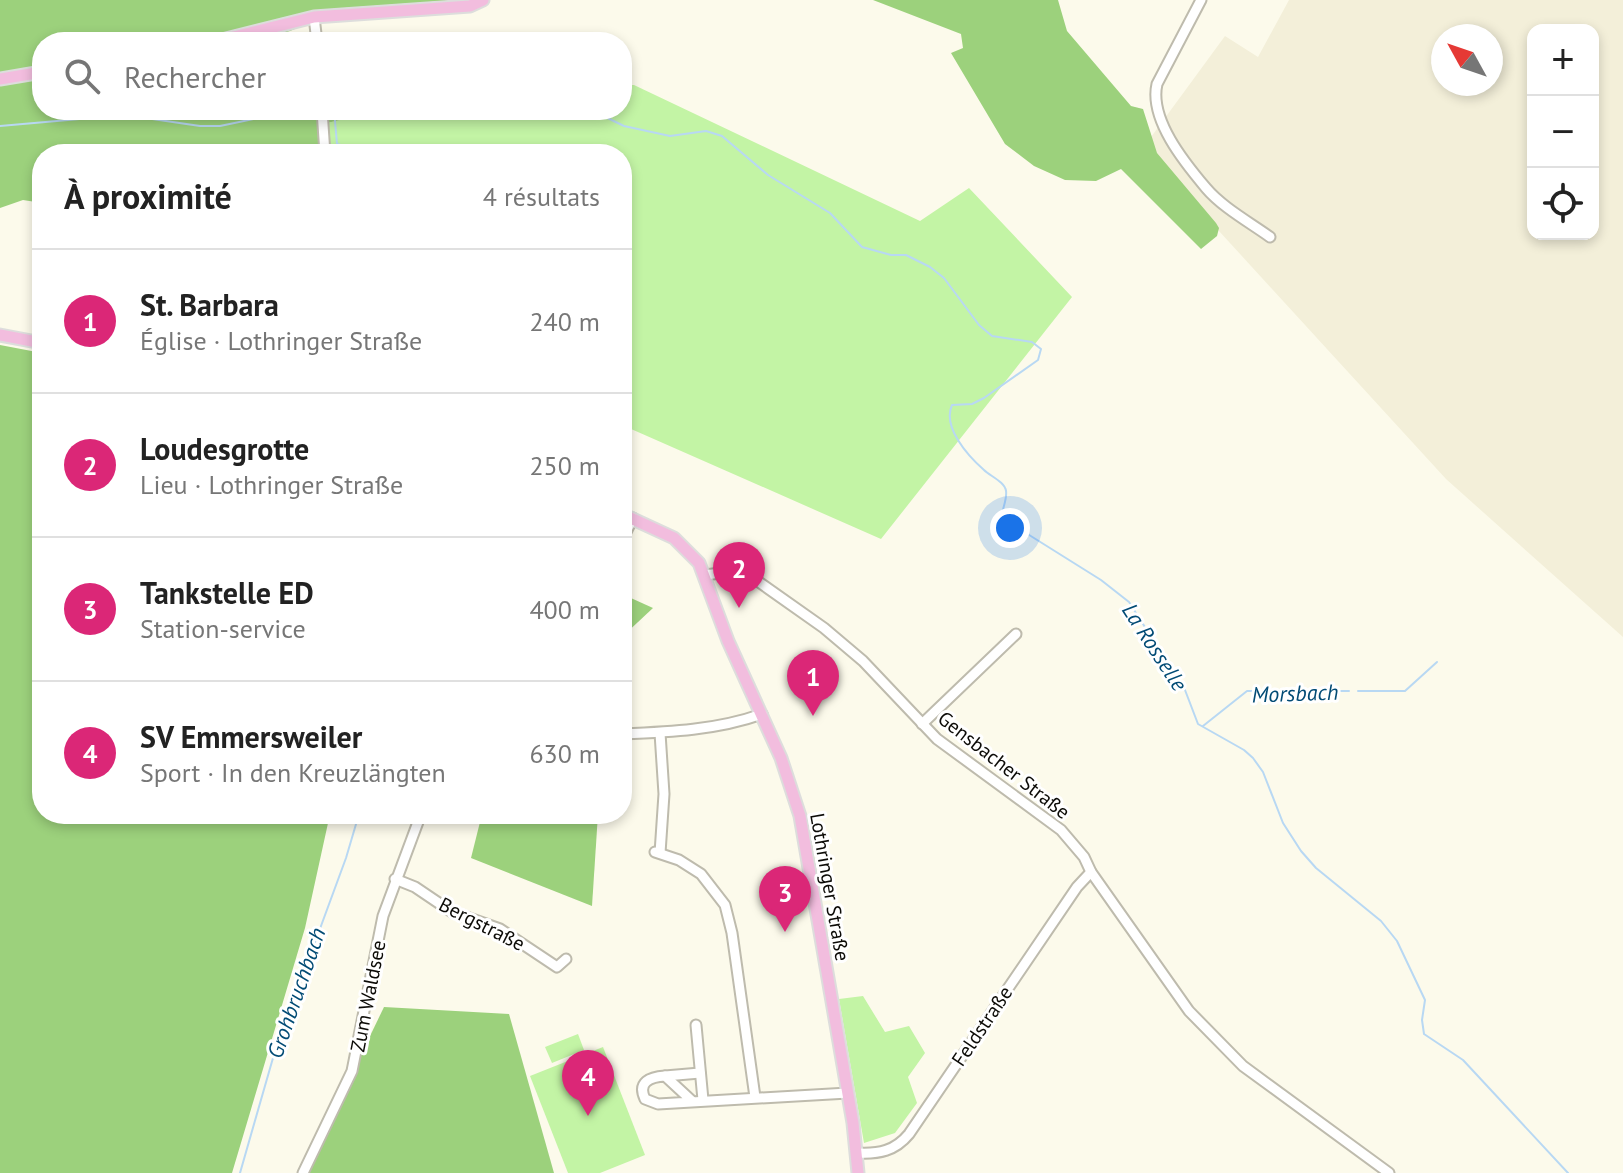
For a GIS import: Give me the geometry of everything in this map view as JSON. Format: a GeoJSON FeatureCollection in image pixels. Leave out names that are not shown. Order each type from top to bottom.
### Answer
{"type":"FeatureCollection","features":[{"type":"Feature","properties":{"kind":"main road"},"geometry":{"type":"LineString","coordinates":[[254,32],[314,17],[470,6],[483,0]]}},
{"type":"Feature","properties":{"kind":"main road"},"geometry":{"type":"LineString","coordinates":[[0,79],[32,74]]}},
{"type":"Feature","properties":{"kind":"main road"},"geometry":{"type":"LineString","coordinates":[[0,335],[32,341]]}},
{"type":"Feature","properties":{"kind":"main road"},"geometry":{"type":"LineString","coordinates":[[632,518],[664,531],[684,545],[705,575]]}},
{"type":"Feature","properties":{"kind":"main road","name":"Lothringer Straße"},"geometry":{"type":"LineString","coordinates":[[705,575],[728,641],[781,758],[800,816],[858,1153],[858,1173]]}},
{"type":"Feature","properties":{"kind":"street"},"geometry":{"type":"LineString","coordinates":[[1201,0],[1157,84],[1156,112],[1162,126],[1206,188],[1270,237]]}},
{"type":"Feature","properties":{"kind":"street"},"geometry":{"type":"LineString","coordinates":[[314,17],[316,32]]}},
{"type":"Feature","properties":{"kind":"street"},"geometry":{"type":"LineString","coordinates":[[323,120],[324,144]]}},
{"type":"Feature","properties":{"kind":"street","name":"Gensbacher Straße"},"geometry":{"type":"LineString","coordinates":[[705,575],[728,572],[749,575],[758,580],[845,645],[937,739],[1061,830],[1084,857],[1091,872],[1189,1011],[1243,1066],[1389,1173]]}},
{"type":"Feature","properties":{"kind":"street"},"geometry":{"type":"LineString","coordinates":[[922,724],[1016,634]]}},
{"type":"Feature","properties":{"kind":"street"},"geometry":{"type":"LineString","coordinates":[[632,734],[731,724],[762,714]]}},
{"type":"Feature","properties":{"kind":"street"},"geometry":{"type":"LineString","coordinates":[[660,733],[664,794],[657,852],[679,860],[701,874],[725,905],[732,933],[755,1097]]}},
{"type":"Feature","properties":{"kind":"street","name":"Zum Waldsee"},"geometry":{"type":"LineString","coordinates":[[303,1173],[356,1059],[383,916],[417,824]]}},
{"type":"Feature","properties":{"kind":"street","name":"Feldstraße"},"geometry":{"type":"LineString","coordinates":[[858,1153],[892,1149],[909,1134],[1077,887],[1091,872]]}},
{"type":"Feature","properties":{"kind":"street","name":"Bergstraße"},"geometry":{"type":"LineString","coordinates":[[395,879],[415,887],[452,912],[500,929],[557,967],[566,959]]}},
{"type":"Feature","properties":{"kind":"street"},"geometry":{"type":"LineString","coordinates":[[696,1025],[703,1100]]}},
{"type":"Feature","properties":{"kind":"street"},"geometry":{"type":"LineString","coordinates":[[700,1073],[647,1080],[642,1092],[645,1099],[658,1104],[848,1093]]}},
{"type":"Feature","properties":{"kind":"street"},"geometry":{"type":"LineString","coordinates":[[665,1076],[692,1101]]}},
{"type":"Feature","properties":{"kind":"shaded area"},"geometry":{"type":"Polygon","coordinates":[[[1289,0],[1623,0],[1623,637],[1446,479],[1143,148],[1225,36],[1258,57],[1289,0]]]}},
{"type":"Feature","properties":{"kind":"green space"},"geometry":{"type":"Polygon","coordinates":[[[0,0],[459,0],[345,8],[287,32],[32,32],[32,120],[340,120],[318,125],[318,144],[32,144],[32,201],[23,200],[0,208],[0,0]]]}},
{"type":"Feature","properties":{"kind":"green space"},"geometry":{"type":"Polygon","coordinates":[[[873,0],[1058,0],[1067,31],[1131,106],[1143,109],[1157,153],[1216,223],[1219,228],[1217,236],[1201,249],[1121,169],[1096,181],[1065,180],[1034,166],[1005,144],[951,53],[963,48],[961,34],[873,0]]]}},
{"type":"Feature","properties":{"kind":"green space"},"geometry":{"type":"Polygon","coordinates":[[[634,85],[920,221],[969,188],[1072,297],[881,539],[632,429],[632,144],[318,144],[318,125],[340,120],[632,120],[634,85]]]}},
{"type":"Feature","properties":{"kind":"green space"},"geometry":{"type":"Polygon","coordinates":[[[0,345],[32,351],[32,824],[328,824],[305,928],[232,1173],[0,1173],[0,345]]]}},
{"type":"Feature","properties":{"kind":"green space"},"geometry":{"type":"Polygon","coordinates":[[[632,599],[653,608],[632,628],[632,599]]]}},
{"type":"Feature","properties":{"kind":"green space"},"geometry":{"type":"Polygon","coordinates":[[[480,824],[597,824],[592,906],[471,858],[480,824]]]}},
{"type":"Feature","properties":{"kind":"green space"},"geometry":{"type":"Polygon","coordinates":[[[863,996],[885,1032],[909,1026],[925,1053],[908,1077],[917,1103],[895,1133],[864,1143],[839,999],[863,996]]]}},
{"type":"Feature","properties":{"kind":"green space"},"geometry":{"type":"Polygon","coordinates":[[[384,1007],[509,1014],[554,1173],[304,1173],[384,1007]]]}},
{"type":"Feature","properties":{"kind":"green space"},"geometry":{"type":"Polygon","coordinates":[[[578,1034],[584,1050],[552,1063],[545,1047],[578,1034]]]}},
{"type":"Feature","properties":{"kind":"green space"},"geometry":{"type":"Polygon","coordinates":[[[603,1047],[645,1155],[600,1173],[568,1173],[530,1076],[603,1047]]]}},
{"type":"Feature","properties":{"kind":"waterway","name":"La Rosselle"},"geometry":{"type":"LineString","coordinates":[[0,126],[68,120]]}},
{"type":"Feature","properties":{"kind":"waterway","name":"La Rosselle"},"geometry":{"type":"LineString","coordinates":[[159,120],[200,126],[220,126],[249,120]]}},
{"type":"Feature","properties":{"kind":"waterway","name":"Grohbruchbach"},"geometry":{"type":"LineString","coordinates":[[335,120],[337,144]]}},
{"type":"Feature","properties":{"kind":"waterway","name":"La Rosselle"},"geometry":{"type":"LineString","coordinates":[[612,120],[624,126],[670,136],[706,131],[722,136],[768,175],[830,213],[862,247],[891,255],[906,255],[930,267],[944,278],[979,325],[992,336],[1032,342],[1041,349],[1038,360],[984,398],[972,404],[952,405],[951,422],[958,440],[978,464],[1003,485],[1006,493],[1003,510],[1018,528],[1101,580],[1129,602],[1185,690],[1198,724],[1253,758],[1263,772],[1283,823],[1301,851],[1316,868],[1381,921],[1397,941],[1425,1000],[1422,1020],[1424,1034],[1463,1060],[1568,1173]]}},
{"type":"Feature","properties":{"kind":"waterway","name":"Morsbach"},"geometry":{"type":"LineString","coordinates":[[1358,691],[1405,691],[1437,662]]}},
{"type":"Feature","properties":{"kind":"waterway","name":"Morsbach"},"geometry":{"type":"LineString","coordinates":[[1203,726],[1247,691],[1349,691]]}},
{"type":"Feature","properties":{"kind":"waterway","name":"Grohbruchbach"},"geometry":{"type":"LineString","coordinates":[[240,1173],[275,1051],[356,824]]}},
{"type":"Feature","properties":{"kind":"place","name":"Loudesgrotte"},"geometry":{"type":"Point","coordinates":[739,608]}},
{"type":"Feature","properties":{"kind":"place","name":"St. Barbara"},"geometry":{"type":"Point","coordinates":[813,716]}},
{"type":"Feature","properties":{"kind":"place","name":"Tankstelle ED"},"geometry":{"type":"Point","coordinates":[785,932]}},
{"type":"Feature","properties":{"kind":"place","name":"SV Emmersweiler"},"geometry":{"type":"Point","coordinates":[588,1116]}}]}
